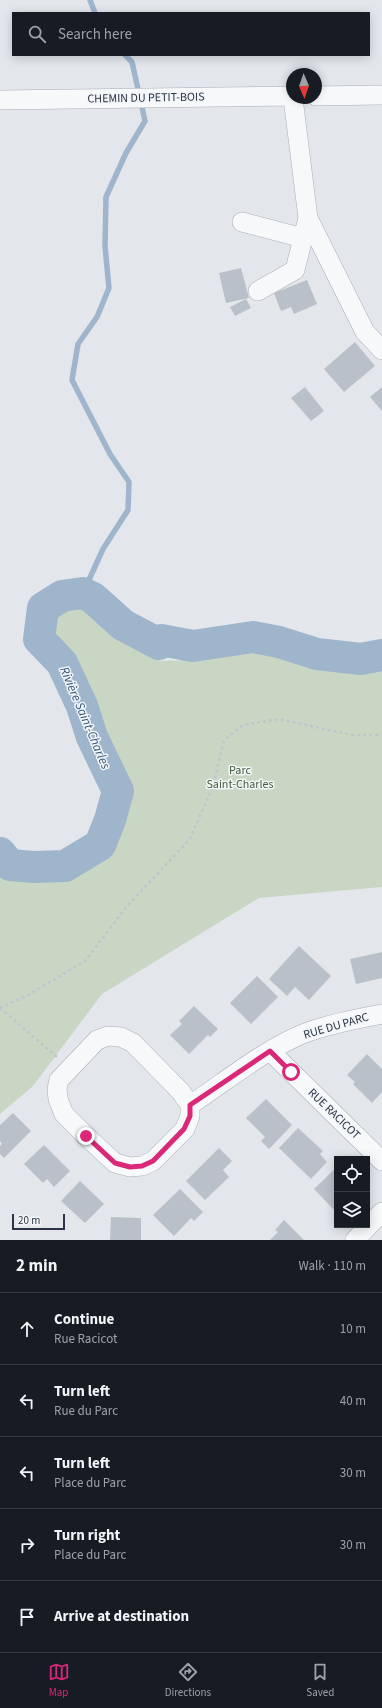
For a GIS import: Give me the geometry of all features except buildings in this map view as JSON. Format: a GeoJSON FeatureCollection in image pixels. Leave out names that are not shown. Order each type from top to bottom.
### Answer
{"type":"FeatureCollection","features":[{"type":"Feature","properties":{"kind":"street"},"geometry":{"type":"LineString","coordinates":[[322,96],[382,96]]}},
{"type":"Feature","properties":{"kind":"street","name":"CHEMIN DU PETIT-BOIS"},"geometry":{"type":"LineString","coordinates":[[0,100],[286,97]]}},
{"type":"Feature","properties":{"kind":"street"},"geometry":{"type":"LineString","coordinates":[[294,104],[308,218],[365,332],[382,350]]}},
{"type":"Feature","properties":{"kind":"street"},"geometry":{"type":"LineString","coordinates":[[258,291],[295,270],[308,218]]}},
{"type":"Feature","properties":{"kind":"street"},"geometry":{"type":"LineString","coordinates":[[242,222],[303,238]]}},
{"type":"Feature","properties":{"kind":"street","name":"RUE DU PARC"},"geometry":{"type":"LineString","coordinates":[[190,1105],[270,1051],[303,1034],[382,1014]]}},
{"type":"Feature","properties":{"kind":"street"},"geometry":{"type":"LineString","coordinates":[[108,1036],[121,1037],[133,1043],[181,1092],[190,1105],[190,1116],[184,1129],[153,1161],[142,1166],[130,1167],[115,1163],[64,1114],[58,1098],[57,1089],[59,1080],[70,1068],[97,1040],[108,1036]]}},
{"type":"Feature","properties":{"kind":"street","name":"RUE RACICOT"},"geometry":{"type":"LineString","coordinates":[[270,1051],[382,1161]]}},
{"type":"Feature","properties":{"kind":"street"},"geometry":{"type":"LineString","coordinates":[[355,1240],[382,1212]]}},
{"type":"Feature","properties":{"kind":"path"},"geometry":{"type":"LineString","coordinates":[[70,1068],[0,1008],[28,995],[85,961],[128,905],[190,839],[213,786],[224,740],[244,724],[279,719],[352,734],[382,735]]}},
{"type":"Feature","properties":{"kind":"green space","name":"Parc Saint-Charles"},"geometry":{"type":"Polygon","coordinates":[[[77,602],[87,605],[104,626],[129,645],[161,661],[185,660],[248,652],[352,669],[382,666],[382,887],[259,898],[102,994],[33,1086],[0,1114],[0,853],[10,865],[34,867],[65,866],[100,845],[110,820],[118,791],[92,737],[82,706],[62,663],[39,639],[50,612],[63,605],[77,602]]]}},
{"type":"Feature","properties":{"kind":"waterway"},"geometry":{"type":"LineString","coordinates":[[90,0],[95,12]]}},
{"type":"Feature","properties":{"kind":"waterway"},"geometry":{"type":"LineString","coordinates":[[83,593],[103,549],[128,510],[129,482],[110,454],[72,380],[78,344],[97,317],[109,288],[105,246],[106,197],[126,153],[145,121],[132,62],[126,56]]}},
{"type":"Feature","properties":{"kind":"waterway","name":"Rivière Saint-Charles"},"geometry":{"type":"LineString","coordinates":[[0,853],[10,865],[34,867],[65,866],[100,845],[110,820],[118,791],[92,737],[82,706],[62,663],[39,639],[43,608],[62,596],[83,593],[93,598],[123,625],[159,644],[161,640],[193,646],[253,637],[279,642],[317,654],[361,659],[382,655]]}},
{"type":"Feature","properties":{"kind":"route"},"geometry":{"type":"LineString","coordinates":[[86,1136],[115,1163],[130,1167],[142,1166],[153,1161],[184,1129],[190,1116],[190,1105],[270,1051],[291,1072]]}}]}
